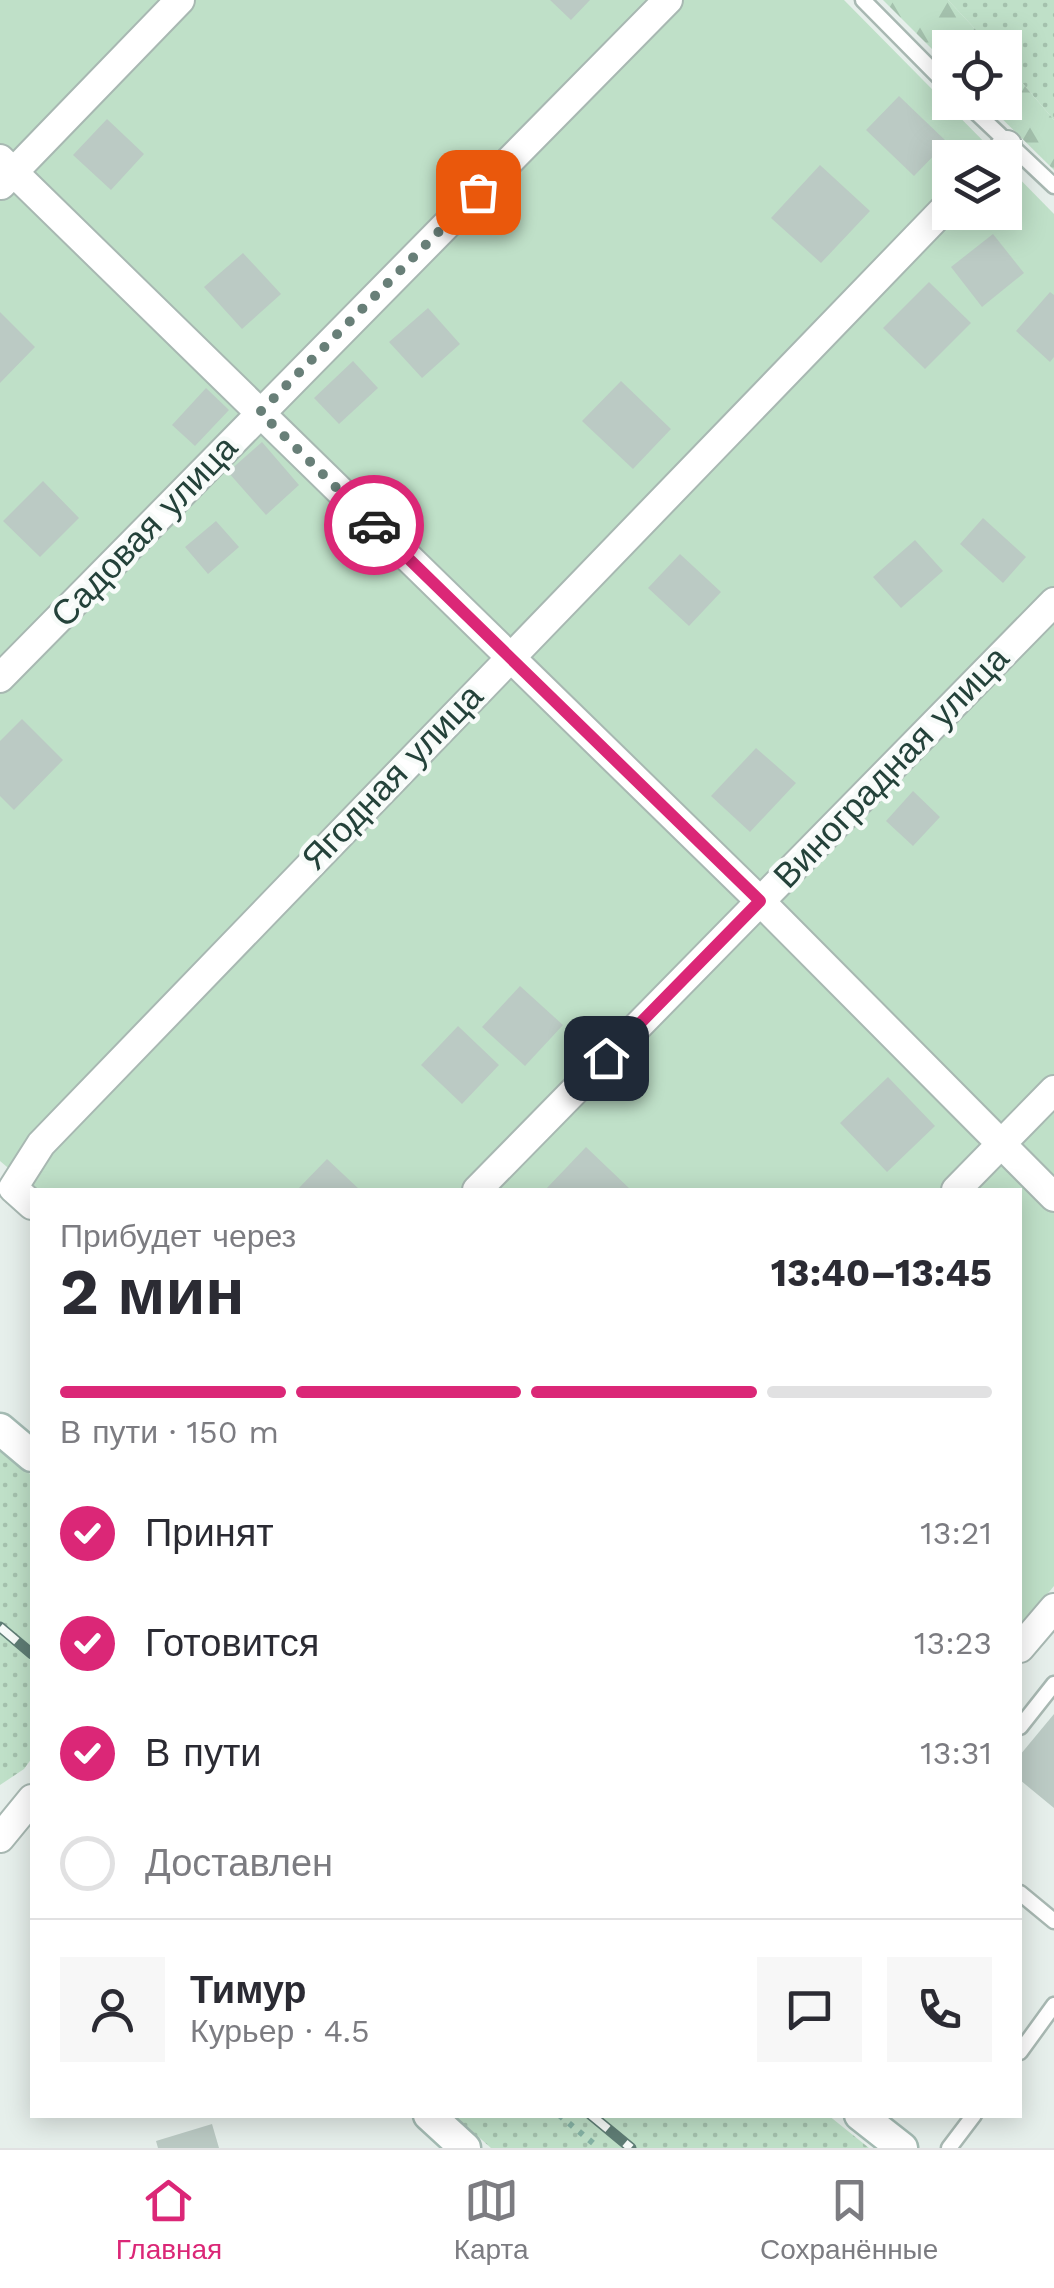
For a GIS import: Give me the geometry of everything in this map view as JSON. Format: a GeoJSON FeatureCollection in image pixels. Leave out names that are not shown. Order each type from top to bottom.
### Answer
{"type":"FeatureCollection","features":[{"type":"Feature","properties":{"kind":"street"},"geometry":{"type":"LineString","coordinates":[[180,0],[4,172],[260,412],[760,901],[1054,1197]]}},
{"type":"Feature","properties":{"kind":"street","name":"Садовая улица"},"geometry":{"type":"LineString","coordinates":[[0,678],[668,0]]}},
{"type":"Feature","properties":{"kind":"street","name":"Ягодная улица"},"geometry":{"type":"LineString","coordinates":[[23,1197],[41,1144],[932,221]]}},
{"type":"Feature","properties":{"kind":"street","name":"Виноградная улица"},"geometry":{"type":"LineString","coordinates":[[479,1188],[1054,602]]}},
{"type":"Feature","properties":{"kind":"street"},"geometry":{"type":"LineString","coordinates":[[958,1188],[1054,1090]]}},
{"type":"Feature","properties":{"kind":"street"},"geometry":{"type":"LineString","coordinates":[[0,1429],[30,1454]]}},
{"type":"Feature","properties":{"kind":"street"},"geometry":{"type":"LineString","coordinates":[[1022,1646],[1054,1608]]}},
{"type":"Feature","properties":{"kind":"street"},"geometry":{"type":"LineString","coordinates":[[0,1838],[30,1801]]}},
{"type":"Feature","properties":{"kind":"street"},"geometry":{"type":"LineString","coordinates":[[432,2118],[465,2148]]}},
{"type":"Feature","properties":{"kind":"street"},"geometry":{"type":"LineString","coordinates":[[864,2118],[902,2148]]}},
{"type":"Feature","properties":{"kind":"lane"},"geometry":{"type":"LineString","coordinates":[[862,0],[932,70]]}},
{"type":"Feature","properties":{"kind":"lane"},"geometry":{"type":"LineString","coordinates":[[1022,165],[1054,186]]}},
{"type":"Feature","properties":{"kind":"lane"},"geometry":{"type":"LineString","coordinates":[[1022,1724],[1054,1684]]}},
{"type":"Feature","properties":{"kind":"lane"},"geometry":{"type":"LineString","coordinates":[[1022,1895],[1054,1921]]}},
{"type":"Feature","properties":{"kind":"lane"},"geometry":{"type":"LineString","coordinates":[[1022,2049],[1054,2005]]}},
{"type":"Feature","properties":{"kind":"lane"},"geometry":{"type":"LineString","coordinates":[[949,2148],[972,2118]]}},
{"type":"Feature","properties":{"kind":"path"},"geometry":{"type":"LineString","coordinates":[[563,2118],[599,2148]]}},
{"type":"Feature","properties":{"kind":"green space"},"geometry":{"type":"Polygon","coordinates":[[[0,0],[844,0],[932,89],[932,120],[962,120],[982,140],[932,140],[932,230],[1022,230],[1022,181],[1054,214],[1054,1586],[1022,1625],[1022,1188],[32,1188],[0,1161],[0,0]]]}},
{"type":"Feature","properties":{"kind":"green space"},"geometry":{"type":"Polygon","coordinates":[[[883,0],[948,0],[976,30],[932,30],[932,49],[883,0]]]}},
{"type":"Feature","properties":{"kind":"green space"},"geometry":{"type":"Polygon","coordinates":[[[948,0],[1054,0],[1054,120],[1022,83],[1022,30],[976,30],[948,0]]]}},
{"type":"Feature","properties":{"kind":"green space"},"geometry":{"type":"Polygon","coordinates":[[[1022,83],[1054,120],[1054,170],[1003,120],[1022,120],[1022,83]]]}},
{"type":"Feature","properties":{"kind":"green space"},"geometry":{"type":"Polygon","coordinates":[[[0,1449],[30,1474],[30,1761],[0,1785],[0,1449]]]}},
{"type":"Feature","properties":{"kind":"green space"},"geometry":{"type":"Polygon","coordinates":[[[457,2118],[832,2118],[869,2148],[491,2148],[457,2118]]]}},
{"type":"Feature","properties":{"kind":"building"},"geometry":{"type":"Polygon","coordinates":[[[550,0],[590,0],[571,20],[550,0]]]}},
{"type":"Feature","properties":{"kind":"building"},"geometry":{"type":"Polygon","coordinates":[[[899,96],[945,140],[932,140],[932,157],[914,176],[866,130],[899,96]]]}},
{"type":"Feature","properties":{"kind":"building"},"geometry":{"type":"Polygon","coordinates":[[[107,119],[144,154],[111,190],[73,155],[107,119]]]}},
{"type":"Feature","properties":{"kind":"building"},"geometry":{"type":"Polygon","coordinates":[[[820,165],[870,211],[821,263],[771,218],[820,165]]]}},
{"type":"Feature","properties":{"kind":"building"},"geometry":{"type":"Polygon","coordinates":[[[993,234],[1024,273],[982,307],[951,267],[993,234]]]}},
{"type":"Feature","properties":{"kind":"building"},"geometry":{"type":"Polygon","coordinates":[[[243,253],[281,294],[242,329],[204,287],[243,253]]]}},
{"type":"Feature","properties":{"kind":"building"},"geometry":{"type":"Polygon","coordinates":[[[929,282],[971,323],[925,369],[883,328],[929,282]]]}},
{"type":"Feature","properties":{"kind":"building"},"geometry":{"type":"Polygon","coordinates":[[[1050,292],[1054,295],[1054,357],[1050,362],[1016,331],[1050,292]]]}},
{"type":"Feature","properties":{"kind":"building"},"geometry":{"type":"Polygon","coordinates":[[[428,308],[460,344],[422,378],[389,342],[428,308]]]}},
{"type":"Feature","properties":{"kind":"building"},"geometry":{"type":"Polygon","coordinates":[[[0,312],[35,347],[0,383],[0,312]]]}},
{"type":"Feature","properties":{"kind":"building"},"geometry":{"type":"Polygon","coordinates":[[[353,361],[378,388],[339,424],[314,398],[353,361]]]}},
{"type":"Feature","properties":{"kind":"building"},"geometry":{"type":"Polygon","coordinates":[[[621,381],[671,429],[633,469],[582,421],[621,381]]]}},
{"type":"Feature","properties":{"kind":"building"},"geometry":{"type":"Polygon","coordinates":[[[206,388],[229,410],[195,446],[172,425],[206,388]]]}},
{"type":"Feature","properties":{"kind":"building"},"geometry":{"type":"Polygon","coordinates":[[[262,442],[299,485],[266,515],[228,472],[262,442]]]}},
{"type":"Feature","properties":{"kind":"building"},"geometry":{"type":"Polygon","coordinates":[[[43,481],[79,518],[40,557],[3,521],[43,481]]]}},
{"type":"Feature","properties":{"kind":"building"},"geometry":{"type":"Polygon","coordinates":[[[983,518],[1026,557],[1003,583],[960,544],[983,518]]]}},
{"type":"Feature","properties":{"kind":"building"},"geometry":{"type":"Polygon","coordinates":[[[216,521],[239,547],[208,574],[185,547],[216,521]]]}},
{"type":"Feature","properties":{"kind":"building"},"geometry":{"type":"Polygon","coordinates":[[[915,540],[943,571],[901,608],[873,577],[915,540]]]}},
{"type":"Feature","properties":{"kind":"building"},"geometry":{"type":"Polygon","coordinates":[[[680,554],[721,592],[689,626],[648,588],[680,554]]]}},
{"type":"Feature","properties":{"kind":"building"},"geometry":{"type":"Polygon","coordinates":[[[22,719],[63,760],[14,810],[0,796],[0,741],[22,719]]]}},
{"type":"Feature","properties":{"kind":"building"},"geometry":{"type":"Polygon","coordinates":[[[756,748],[796,783],[750,832],[711,796],[756,748]]]}},
{"type":"Feature","properties":{"kind":"building"},"geometry":{"type":"Polygon","coordinates":[[[913,791],[940,817],[913,846],[886,821],[913,791]]]}},
{"type":"Feature","properties":{"kind":"building"},"geometry":{"type":"Polygon","coordinates":[[[520,986],[563,1025],[525,1066],[482,1027],[520,986]]]}},
{"type":"Feature","properties":{"kind":"building"},"geometry":{"type":"Polygon","coordinates":[[[458,1026],[499,1065],[462,1104],[421,1065],[458,1026]]]}},
{"type":"Feature","properties":{"kind":"building"},"geometry":{"type":"Polygon","coordinates":[[[888,1077],[935,1126],[887,1172],[840,1123],[888,1077]]]}},
{"type":"Feature","properties":{"kind":"building"},"geometry":{"type":"Polygon","coordinates":[[[586,1147],[629,1188],[547,1188],[586,1147]]]}},
{"type":"Feature","properties":{"kind":"building"},"geometry":{"type":"Polygon","coordinates":[[[327,1159],[358,1188],[299,1188],[327,1159]]]}},
{"type":"Feature","properties":{"kind":"building"},"geometry":{"type":"Polygon","coordinates":[[[1054,1714],[1054,1808],[1022,1782],[1022,1753],[1054,1714]]]}},
{"type":"Feature","properties":{"kind":"building"},"geometry":{"type":"Polygon","coordinates":[[[212,2124],[219,2148],[158,2148],[156,2141],[212,2124]]]}},
{"type":"Feature","properties":{"kind":"railway"},"geometry":{"type":"LineString","coordinates":[[0,1627],[30,1652]]}},
{"type":"Feature","properties":{"kind":"railway"},"geometry":{"type":"LineString","coordinates":[[595,2118],[631,2148]]}},
{"type":"Feature","properties":{"kind":"way so far"},"geometry":{"type":"LineString","coordinates":[[374,525],[260,412],[478,192]]}},
{"type":"Feature","properties":{"kind":"route"},"geometry":{"type":"LineString","coordinates":[[374,525],[760,901],[606,1058]]}}]}
